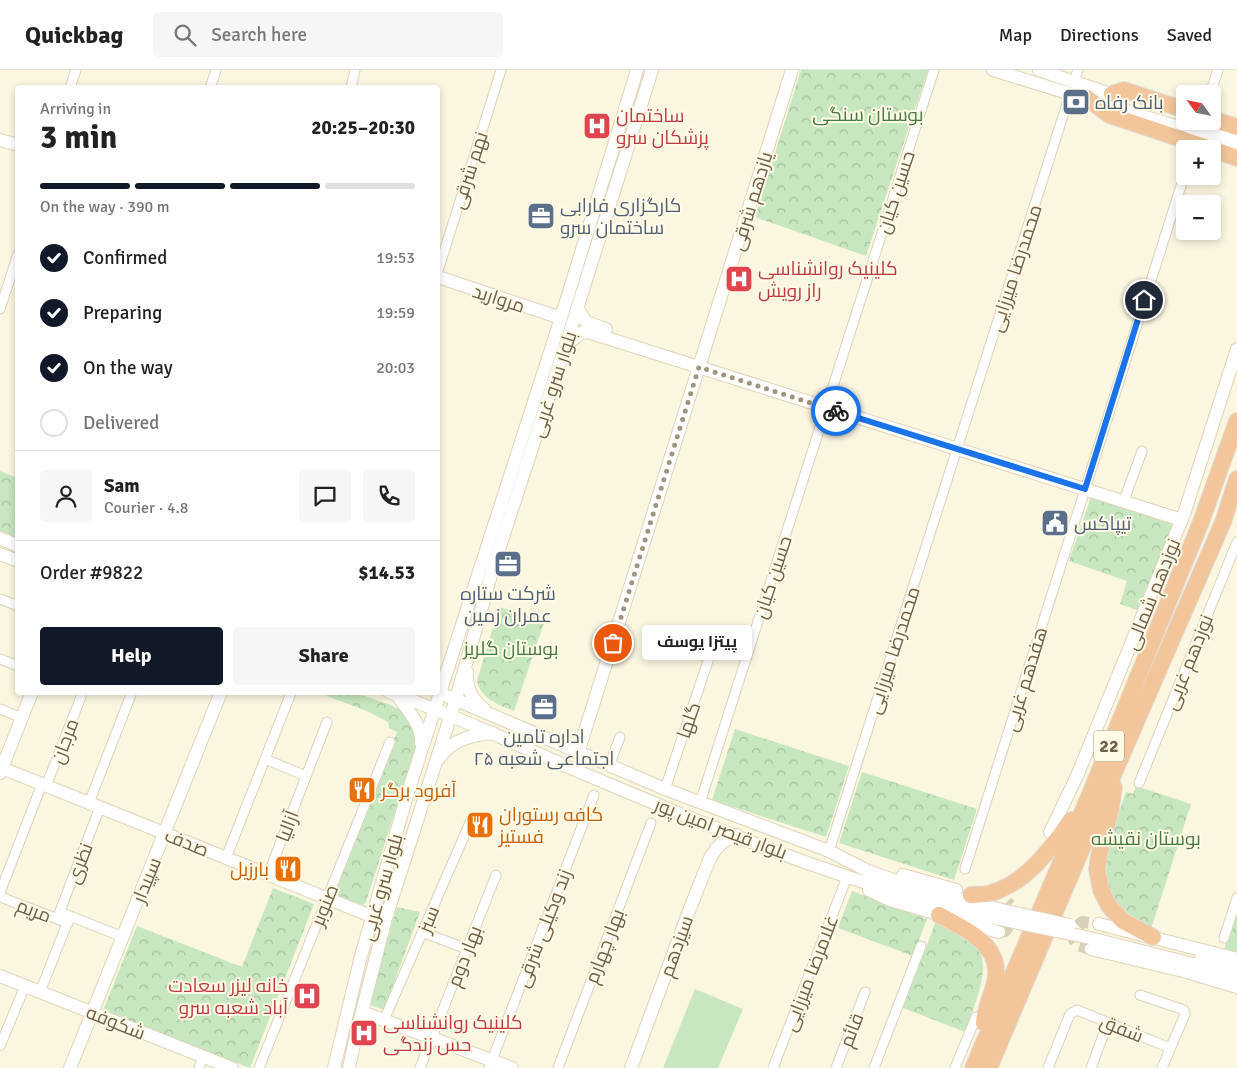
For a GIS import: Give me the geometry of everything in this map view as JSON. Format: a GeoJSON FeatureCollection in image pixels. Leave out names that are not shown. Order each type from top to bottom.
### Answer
{"type":"FeatureCollection","features":[{"type":"Feature","properties":{"kind":"highway"},"geometry":{"type":"LineString","coordinates":[[1112,94],[1124,90],[1176,107]]}},
{"type":"Feature","properties":{"kind":"highway"},"geometry":{"type":"LineString","coordinates":[[1086,98],[1109,115],[1185,140]]}},
{"type":"Feature","properties":{"kind":"highway"},"geometry":{"type":"LineString","coordinates":[[1221,122],[1237,127]]}},
{"type":"Feature","properties":{"kind":"highway"},"geometry":{"type":"LineString","coordinates":[[1221,152],[1237,158]]}},
{"type":"Feature","properties":{"kind":"highway","name":"22"},"geometry":{"type":"LineString","coordinates":[[973,1068],[1090,794],[1201,522],[1237,421]]}},
{"type":"Feature","properties":{"kind":"highway","name":"22"},"geometry":{"type":"LineString","coordinates":[[989,1068],[1223,522],[1237,478]]}},
{"type":"Feature","properties":{"kind":"highway"},"geometry":{"type":"LineString","coordinates":[[1117,766],[1111,809],[1097,869],[1101,890],[1109,906],[1123,921],[1153,937]]}},
{"type":"Feature","properties":{"kind":"highway"},"geometry":{"type":"LineString","coordinates":[[971,895],[989,894],[1022,876],[1051,848],[1090,794]]}},
{"type":"Feature","properties":{"kind":"highway"},"geometry":{"type":"LineString","coordinates":[[939,915],[977,937],[989,949],[994,959],[996,973],[984,1018],[980,1050]]}},
{"type":"Feature","properties":{"kind":"main road","name":"بلوار سرو غربی"},"geometry":{"type":"LineString","coordinates":[[440,687],[452,658],[561,318],[637,70]]}},
{"type":"Feature","properties":{"kind":"main road","name":"بلوار سرو غربی"},"geometry":{"type":"LineString","coordinates":[[349,1068],[386,918],[456,699],[493,568],[578,309],[652,70]]}},
{"type":"Feature","properties":{"kind":"main road","name":"یازدهم شرقی"},"geometry":{"type":"LineString","coordinates":[[578,753],[792,70]]}},
{"type":"Feature","properties":{"kind":"main road"},"geometry":{"type":"LineString","coordinates":[[993,70],[1074,82],[1086,98],[1237,145]]}},
{"type":"Feature","properties":{"kind":"main road"},"geometry":{"type":"LineString","coordinates":[[1038,70],[1176,115]]}},
{"type":"Feature","properties":{"kind":"main road"},"geometry":{"type":"LineString","coordinates":[[1221,130],[1237,135]]}},
{"type":"Feature","properties":{"kind":"main road"},"geometry":{"type":"LineString","coordinates":[[0,140],[15,144]]}},
{"type":"Feature","properties":{"kind":"main road"},"geometry":{"type":"LineString","coordinates":[[1221,161],[1237,167]]}},
{"type":"Feature","properties":{"kind":"main road","name":"مروارید"},"geometry":{"type":"LineString","coordinates":[[440,279],[561,318]]}},
{"type":"Feature","properties":{"kind":"main road"},"geometry":{"type":"LineString","coordinates":[[578,309],[586,322],[592,325],[700,364]]}},
{"type":"Feature","properties":{"kind":"main road"},"geometry":{"type":"LineString","coordinates":[[566,346],[581,333],[588,332],[700,364],[1183,517]]}},
{"type":"Feature","properties":{"kind":"main road","name":"نوزدهم شمالی"},"geometry":{"type":"LineString","coordinates":[[1050,832],[1078,776],[1183,517],[1237,349]]}},
{"type":"Feature","properties":{"kind":"main road"},"geometry":{"type":"LineString","coordinates":[[1086,486],[1126,495],[1183,517]]}},
{"type":"Feature","properties":{"kind":"main road"},"geometry":{"type":"LineString","coordinates":[[0,538],[15,545]]}},
{"type":"Feature","properties":{"kind":"main road"},"geometry":{"type":"LineString","coordinates":[[0,554],[15,559]]}},
{"type":"Feature","properties":{"kind":"main road"},"geometry":{"type":"LineString","coordinates":[[465,616],[472,606],[475,606],[477,608],[478,620]]}},
{"type":"Feature","properties":{"kind":"main road"},"geometry":{"type":"LineString","coordinates":[[440,674],[452,658]]}},
{"type":"Feature","properties":{"kind":"main road"},"geometry":{"type":"LineString","coordinates":[[467,661],[466,681],[470,694],[478,705],[494,716]]}},
{"type":"Feature","properties":{"kind":"main road","name":"بلوار قیصر امین پور"},"geometry":{"type":"LineString","coordinates":[[440,693],[665,789],[829,851],[868,871],[920,889],[1003,910]]}},
{"type":"Feature","properties":{"kind":"main road"},"geometry":{"type":"LineString","coordinates":[[1,770],[31,695]]}},
{"type":"Feature","properties":{"kind":"main road","name":"سپیدار"},"geometry":{"type":"LineString","coordinates":[[70,1068],[220,695]]}},
{"type":"Feature","properties":{"kind":"main road"},"geometry":{"type":"LineString","coordinates":[[394,695],[414,720],[418,729],[421,739],[419,754]]}},
{"type":"Feature","properties":{"kind":"main road","name":"بلوار قیصر امین پور"},"geometry":{"type":"LineString","coordinates":[[396,695],[451,715],[599,780],[847,877],[956,909],[1003,910]]}},
{"type":"Feature","properties":{"kind":"main road","name":"بلوار سرو غربی"},"geometry":{"type":"LineString","coordinates":[[334,1068],[371,916],[437,695]]}},
{"type":"Feature","properties":{"kind":"main road"},"geometry":{"type":"LineString","coordinates":[[436,762],[444,752],[459,740],[493,733]]}},
{"type":"Feature","properties":{"kind":"main road"},"geometry":{"type":"LineString","coordinates":[[533,752],[524,744],[524,738],[526,736],[540,737]]}},
{"type":"Feature","properties":{"kind":"main road","name":"صدف"},"geometry":{"type":"LineString","coordinates":[[1,770],[95,805],[371,916]]}},
{"type":"Feature","properties":{"kind":"main road"},"geometry":{"type":"LineString","coordinates":[[408,792],[414,784],[422,782],[424,784],[424,797]]}},
{"type":"Feature","properties":{"kind":"main road","name":"سیزدهم"},"geometry":{"type":"LineString","coordinates":[[631,1068],[710,858],[723,842],[737,835]]}},
{"type":"Feature","properties":{"kind":"main road"},"geometry":{"type":"LineString","coordinates":[[849,862],[971,895],[1003,910],[1197,965],[1237,979]]}},
{"type":"Feature","properties":{"kind":"main road"},"geometry":{"type":"LineString","coordinates":[[847,877],[883,897],[999,932]]}},
{"type":"Feature","properties":{"kind":"main road"},"geometry":{"type":"LineString","coordinates":[[1093,935],[1153,937],[1237,959]]}},
{"type":"Feature","properties":{"kind":"main road"},"geometry":{"type":"LineString","coordinates":[[1093,935],[1181,952],[1237,969]]}},
{"type":"Feature","properties":{"kind":"main road"},"geometry":{"type":"LineString","coordinates":[[1093,935],[1182,971],[1237,987]]}},
{"type":"Feature","properties":{"kind":"main road","name":"شکوفه"},"geometry":{"type":"LineString","coordinates":[[0,976],[92,1013],[201,1062],[232,1068]]}},
{"type":"Feature","properties":{"kind":"main road"},"geometry":{"type":"LineString","coordinates":[[362,1012],[432,1038],[490,1064],[512,1068]]}},
{"type":"Feature","properties":{"kind":"street"},"geometry":{"type":"LineString","coordinates":[[71,85],[76,70]]}},
{"type":"Feature","properties":{"kind":"street"},"geometry":{"type":"LineString","coordinates":[[211,85],[216,70]]}},
{"type":"Feature","properties":{"kind":"street"},"geometry":{"type":"LineString","coordinates":[[352,85],[355,70]]}},
{"type":"Feature","properties":{"kind":"street","name":"نهم شرقی"},"geometry":{"type":"LineString","coordinates":[[440,265],[502,70]]}},
{"type":"Feature","properties":{"kind":"street","name":"حسین کیان"},"geometry":{"type":"LineString","coordinates":[[700,803],[934,70]]}},
{"type":"Feature","properties":{"kind":"street"},"geometry":{"type":"LineString","coordinates":[[1213,85],[1218,70]]}},
{"type":"Feature","properties":{"kind":"street","name":"محمدرضا میرزایی"},"geometry":{"type":"LineString","coordinates":[[829,851],[1074,82]]}},
{"type":"Feature","properties":{"kind":"street","name":"هفدهم غربی"},"geometry":{"type":"LineString","coordinates":[[965,868],[1181,185]]}},
{"type":"Feature","properties":{"kind":"street"},"geometry":{"type":"LineString","coordinates":[[0,309],[15,263]]}},
{"type":"Feature","properties":{"kind":"street"},"geometry":{"type":"LineString","coordinates":[[1126,495],[1142,451]]}},
{"type":"Feature","properties":{"kind":"street","name":"نوزدهم غربی"},"geometry":{"type":"LineString","coordinates":[[1138,783],[1237,542]]}},
{"type":"Feature","properties":{"kind":"street"},"geometry":{"type":"LineString","coordinates":[[0,600],[15,605]]}},
{"type":"Feature","properties":{"kind":"street","name":"گلها"},"geometry":{"type":"LineString","coordinates":[[665,789],[711,652]]}},
{"type":"Feature","properties":{"kind":"street"},"geometry":{"type":"LineString","coordinates":[[0,659],[15,665]]}},
{"type":"Feature","properties":{"kind":"street","name":"نظری"},"geometry":{"type":"LineString","coordinates":[[59,916],[131,695]]}},
{"type":"Feature","properties":{"kind":"street"},"geometry":{"type":"LineString","coordinates":[[226,858],[290,695]]}},
{"type":"Feature","properties":{"kind":"street","name":"مرجان"},"geometry":{"type":"LineString","coordinates":[[44,785],[81,697]]}},
{"type":"Feature","properties":{"kind":"street"},"geometry":{"type":"LineString","coordinates":[[0,709],[22,718]]}},
{"type":"Feature","properties":{"kind":"street","name":"آزالیا"},"geometry":{"type":"LineString","coordinates":[[268,875],[327,722]]}},
{"type":"Feature","properties":{"kind":"street"},"geometry":{"type":"LineString","coordinates":[[609,766],[620,737]]}},
{"type":"Feature","properties":{"kind":"street","name":"صنوبر"},"geometry":{"type":"LineString","coordinates":[[259,1068],[390,742]]}},
{"type":"Feature","properties":{"kind":"street"},"geometry":{"type":"LineString","coordinates":[[265,759],[306,776]]}},
{"type":"Feature","properties":{"kind":"street","name":"مریم"},"geometry":{"type":"LineString","coordinates":[[44,785],[0,890],[0,895],[59,916]]}},
{"type":"Feature","properties":{"kind":"street","name":"زند وکیلی شرقی"},"geometry":{"type":"LineString","coordinates":[[490,1064],[594,794]]}},
{"type":"Feature","properties":{"kind":"street","name":"سبز"},"geometry":{"type":"LineString","coordinates":[[384,1020],[472,818]]}},
{"type":"Feature","properties":{"kind":"street","name":"بهار چهارم"},"geometry":{"type":"LineString","coordinates":[[558,1068],[651,824]]}},
{"type":"Feature","properties":{"kind":"street","name":"بهار دوم"},"geometry":{"type":"LineString","coordinates":[[420,1068],[496,874]]}},
{"type":"Feature","properties":{"kind":"street","name":"غلامرضا میرزایی"},"geometry":{"type":"LineString","coordinates":[[774,1068],[847,877]]}},
{"type":"Feature","properties":{"kind":"street"},"geometry":{"type":"LineString","coordinates":[[1224,938],[1237,898]]}},
{"type":"Feature","properties":{"kind":"street"},"geometry":{"type":"LineString","coordinates":[[59,916],[123,937]]}},
{"type":"Feature","properties":{"kind":"street"},"geometry":{"type":"LineString","coordinates":[[40,992],[69,920]]}},
{"type":"Feature","properties":{"kind":"street"},"geometry":{"type":"LineString","coordinates":[[422,932],[467,949]]}},
{"type":"Feature","properties":{"kind":"street"},"geometry":{"type":"LineString","coordinates":[[874,1068],[922,946]]}},
{"type":"Feature","properties":{"kind":"street"},"geometry":{"type":"LineString","coordinates":[[0,1046],[25,986]]}},
{"type":"Feature","properties":{"kind":"street","name":"قائم"},"geometry":{"type":"LineString","coordinates":[[836,1068],[865,992]]}},
{"type":"Feature","properties":{"kind":"street"},"geometry":{"type":"LineString","coordinates":[[1140,995],[1184,1010],[1185,1014],[1162,1068]]}},
{"type":"Feature","properties":{"kind":"street","name":"شفق"},"geometry":{"type":"LineString","coordinates":[[1048,1068],[1070,1014],[1076,1010],[1170,1048]]}},
{"type":"Feature","properties":{"kind":"street"},"geometry":{"type":"LineString","coordinates":[[955,1068],[976,1017]]}},
{"type":"Feature","properties":{"kind":"street"},"geometry":{"type":"LineString","coordinates":[[1091,1068],[1108,1022]]}},
{"type":"Feature","properties":{"kind":"green space","name":"بوستان سنگی"},"geometry":{"type":"Polygon","coordinates":[[[801,70],[928,70],[866,256],[755,217],[801,70]]]}},
{"type":"Feature","properties":{"kind":"green space"},"geometry":{"type":"Polygon","coordinates":[[[0,471],[15,477],[15,537],[0,531],[0,471]]]}},
{"type":"Feature","properties":{"kind":"green space"},"geometry":{"type":"Polygon","coordinates":[[[1091,497],[1170,522],[1173,529],[1142,612],[1120,604],[1127,581],[1069,561],[1091,497]]]}},
{"type":"Feature","properties":{"kind":"green space","name":"بوستان گلریز"},"geometry":{"type":"Polygon","coordinates":[[[499,607],[545,620],[514,711],[497,704],[487,697],[482,692],[477,681],[499,607]]]}},
{"type":"Feature","properties":{"kind":"green space"},"geometry":{"type":"Polygon","coordinates":[[[324,695],[362,695],[391,705],[404,712],[418,740],[366,902],[363,905],[333,895],[336,881],[340,879],[397,732],[389,728],[388,722],[369,712],[324,695]]]}},
{"type":"Feature","properties":{"kind":"green space"},"geometry":{"type":"Polygon","coordinates":[[[735,729],[849,766],[826,837],[712,800],[735,729]]]}},
{"type":"Feature","properties":{"kind":"green space"},"geometry":{"type":"Polygon","coordinates":[[[862,772],[977,809],[954,880],[839,843],[862,772]]]}},
{"type":"Feature","properties":{"kind":"green space","name":"بوستان نقیشه"},"geometry":{"type":"Polygon","coordinates":[[[1136,786],[1191,804],[1151,929],[1130,918],[1116,903],[1109,888],[1106,872],[1107,856],[1115,823],[1126,792],[1133,794],[1136,786]]]}},
{"type":"Feature","properties":{"kind":"green space"},"geometry":{"type":"Polygon","coordinates":[[[273,888],[314,904],[250,1068],[105,1012],[104,1008],[137,926],[242,967],[273,888]]]}},
{"type":"Feature","properties":{"kind":"green space"},"geometry":{"type":"Polygon","coordinates":[[[852,891],[927,919],[913,956],[838,928],[852,891]]]}},
{"type":"Feature","properties":{"kind":"green space"},"geometry":{"type":"Polygon","coordinates":[[[397,907],[420,912],[384,1010],[368,1004],[397,907]]]}},
{"type":"Feature","properties":{"kind":"green space"},"geometry":{"type":"Polygon","coordinates":[[[1237,911],[1237,957],[1223,952],[1237,911]]]}},
{"type":"Feature","properties":{"kind":"green space"},"geometry":{"type":"Polygon","coordinates":[[[936,921],[967,938],[976,946],[981,955],[983,965],[980,988],[965,1032],[903,1008],[936,921]]]}},
{"type":"Feature","properties":{"kind":"green space"},"geometry":{"type":"Polygon","coordinates":[[[695,989],[743,1009],[718,1068],[663,1068],[695,989]]]}},
{"type":"Feature","properties":{"kind":"tunnel"},"geometry":{"type":"LineString","coordinates":[[999,932],[1005,931],[1014,919],[1013,908],[1007,902]]}},
{"type":"Feature","properties":{"kind":"tunnel"},"geometry":{"type":"LineString","coordinates":[[1091,949],[1077,945],[1074,940],[1075,929],[1082,922],[1099,924]]}},
{"type":"Feature","properties":{"kind":"way so far"},"geometry":{"type":"LineString","coordinates":[[613,643],[699,367],[836,411]]}},
{"type":"Feature","properties":{"kind":"place","name":"بانک رفاه"},"geometry":{"type":"Point","coordinates":[1076,102]}},
{"type":"Feature","properties":{"kind":"place","name":"ساختمان پزشکان سرو"},"geometry":{"type":"Point","coordinates":[597,126]}},
{"type":"Feature","properties":{"kind":"place","name":"کارگزاری فارابی ساختمان سرو"},"geometry":{"type":"Point","coordinates":[541,216]}},
{"type":"Feature","properties":{"kind":"place","name":"کلینیک روانشناسی راز رویش"},"geometry":{"type":"Point","coordinates":[739,279]}},
{"type":"Feature","properties":{"kind":"place","name":"تیپاکس"},"geometry":{"type":"Point","coordinates":[1055,523]}},
{"type":"Feature","properties":{"kind":"place","name":"شرکت ستاره عمران زمین"},"geometry":{"type":"Point","coordinates":[508,564]}},
{"type":"Feature","properties":{"kind":"place","name":"پیتزا یوسف"},"geometry":{"type":"Point","coordinates":[613,643]}},
{"type":"Feature","properties":{"kind":"place","name":"اداره تامین اجتماعی شعبه ۲۵"},"geometry":{"type":"Point","coordinates":[544,707]}},
{"type":"Feature","properties":{"kind":"place","name":"آفرود برگر"},"geometry":{"type":"Point","coordinates":[362,790]}},
{"type":"Feature","properties":{"kind":"place","name":"کافه رستوران فستیز"},"geometry":{"type":"Point","coordinates":[480,825]}},
{"type":"Feature","properties":{"kind":"place","name":"بارزیل"},"geometry":{"type":"Point","coordinates":[288,869]}},
{"type":"Feature","properties":{"kind":"place","name":"خانه لیزر سعادت آباد شعبه سرو"},"geometry":{"type":"Point","coordinates":[307,996]}},
{"type":"Feature","properties":{"kind":"place","name":"کلینیک روانشناسی حس زندگی"},"geometry":{"type":"Point","coordinates":[364,1033]}},
{"type":"Feature","properties":{"kind":"route"},"geometry":{"type":"LineString","coordinates":[[836,411],[1085,489],[1144,300]]}}]}
